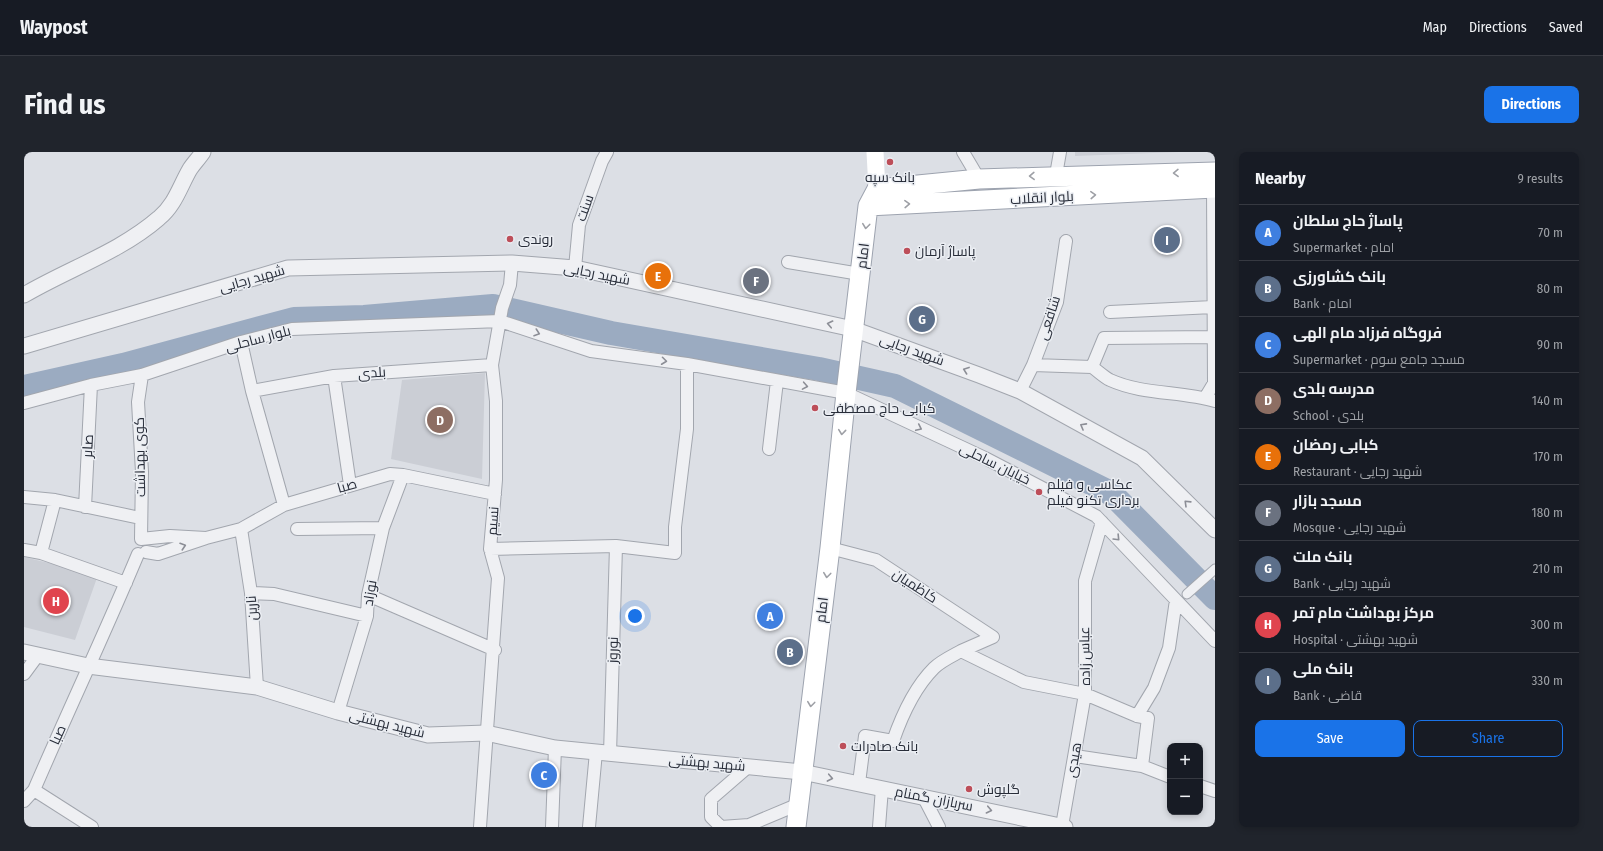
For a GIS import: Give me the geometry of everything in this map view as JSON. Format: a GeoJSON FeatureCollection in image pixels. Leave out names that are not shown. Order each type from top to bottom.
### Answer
{"type":"FeatureCollection","features":[{"type":"Feature","properties":{"kind":"main road"},"geometry":{"type":"LineString","coordinates":[[875,152],[877,189]]}},
{"type":"Feature","properties":{"kind":"main road","name":"بلوار انقلاب"},"geometry":{"type":"LineString","coordinates":[[877,189],[979,179],[1056,175],[1214,183]]}},
{"type":"Feature","properties":{"kind":"main road","name":"بلوار انقلاب"},"geometry":{"type":"LineString","coordinates":[[868,206],[1214,183]]}},
{"type":"Feature","properties":{"kind":"main road","name":"امام"},"geometry":{"type":"LineString","coordinates":[[796,827],[830,548],[846,393],[851,361],[853,329],[868,206],[877,189]]}},
{"type":"Feature","properties":{"kind":"street"},"geometry":{"type":"LineString","coordinates":[[24,295],[91,261],[160,218],[173,203],[191,169],[203,152]]}},
{"type":"Feature","properties":{"kind":"street","name":"سنت"},"geometry":{"type":"LineString","coordinates":[[575,268],[578,225],[602,161],[607,152]]}},
{"type":"Feature","properties":{"kind":"street"},"geometry":{"type":"LineString","coordinates":[[963,152],[979,179]]}},
{"type":"Feature","properties":{"kind":"street"},"geometry":{"type":"LineString","coordinates":[[1056,175],[1060,152]]}},
{"type":"Feature","properties":{"kind":"street"},"geometry":{"type":"LineString","coordinates":[[1033,365],[1092,367],[1109,380],[1142,390],[1210,399],[1214,382],[1214,183]]}},
{"type":"Feature","properties":{"kind":"street","name":"شافعی"},"geometry":{"type":"LineString","coordinates":[[1020,391],[1033,365],[1057,302],[1066,241]]}},
{"type":"Feature","properties":{"kind":"street"},"geometry":{"type":"LineString","coordinates":[[788,262],[860,274]]}},
{"type":"Feature","properties":{"kind":"street","name":"شهید رجایی"},"geometry":{"type":"LineString","coordinates":[[24,346],[288,268],[512,263],[575,268],[853,329],[1020,391],[1142,458],[1215,530]]}},
{"type":"Feature","properties":{"kind":"street","name":"نسیم"},"geometry":{"type":"LineString","coordinates":[[480,827],[486,733],[495,650],[498,578],[490,549],[495,494],[496,401],[492,365],[502,308],[510,285],[512,263]]}},
{"type":"Feature","properties":{"kind":"street"},"geometry":{"type":"LineString","coordinates":[[1110,312],[1213,307]]}},
{"type":"Feature","properties":{"kind":"street","name":"بلوار ساحلی"},"geometry":{"type":"LineString","coordinates":[[24,403],[91,385],[142,375],[241,342],[292,329],[500,321]]}},
{"type":"Feature","properties":{"kind":"street","name":"خیابان ساحلی"},"geometry":{"type":"LineString","coordinates":[[500,321],[591,351],[686,364],[846,393],[992,462],[1096,516],[1181,597],[1215,641]]}},
{"type":"Feature","properties":{"kind":"street"},"geometry":{"type":"LineString","coordinates":[[1092,367],[1104,338],[1213,337]]}},
{"type":"Feature","properties":{"kind":"street"},"geometry":{"type":"LineString","coordinates":[[241,342],[252,391],[284,505]]}},
{"type":"Feature","properties":{"kind":"street"},"geometry":{"type":"LineString","coordinates":[[490,549],[616,546],[675,553],[675,527],[687,429],[686,364]]}},
{"type":"Feature","properties":{"kind":"street","name":"بلدی"},"geometry":{"type":"LineString","coordinates":[[252,391],[334,376],[492,365]]}},
{"type":"Feature","properties":{"kind":"street","name":"کوی بهداشت"},"geometry":{"type":"LineString","coordinates":[[142,375],[138,402],[142,472],[140,518],[141,539],[148,545],[142,553]]}},
{"type":"Feature","properties":{"kind":"street"},"geometry":{"type":"LineString","coordinates":[[334,376],[350,485]]}},
{"type":"Feature","properties":{"kind":"street"},"geometry":{"type":"LineString","coordinates":[[769,449],[777,381]]}},
{"type":"Feature","properties":{"kind":"street","name":"صابر"},"geometry":{"type":"LineString","coordinates":[[85,507],[91,385]]}},
{"type":"Feature","properties":{"kind":"street","name":"صبا"},"geometry":{"type":"LineString","coordinates":[[142,553],[158,554],[206,538],[241,529],[284,505],[390,474],[403,475],[495,494]]}},
{"type":"Feature","properties":{"kind":"street","name":"نوزاد"},"geometry":{"type":"LineString","coordinates":[[338,712],[366,616],[368,595],[383,528],[403,475]]}},
{"type":"Feature","properties":{"kind":"street"},"geometry":{"type":"LineString","coordinates":[[24,497],[54,500],[140,518]]}},
{"type":"Feature","properties":{"kind":"street"},"geometry":{"type":"LineString","coordinates":[[41,552],[54,500]]}},
{"type":"Feature","properties":{"kind":"street","name":"عباس زاده"},"geometry":{"type":"LineString","coordinates":[[1102,522],[1084,581],[1085,694],[1137,716],[1148,718],[1142,766]]}},
{"type":"Feature","properties":{"kind":"street"},"geometry":{"type":"LineString","coordinates":[[297,529],[383,528]]}},
{"type":"Feature","properties":{"kind":"street","name":"نارین"},"geometry":{"type":"LineString","coordinates":[[241,529],[251,593],[257,688]]}},
{"type":"Feature","properties":{"kind":"street","name":"صبا"},"geometry":{"type":"LineString","coordinates":[[141,539],[170,536],[206,538]]}},
{"type":"Feature","properties":{"kind":"street","name":"نوروز"},"geometry":{"type":"LineString","coordinates":[[589,827],[603,753],[616,546]]}},
{"type":"Feature","properties":{"kind":"street","name":"کاظمیان"},"geometry":{"type":"LineString","coordinates":[[830,548],[876,560],[993,637],[961,651]]}},
{"type":"Feature","properties":{"kind":"street"},"geometry":{"type":"LineString","coordinates":[[24,550],[41,552],[126,583]]}},
{"type":"Feature","properties":{"kind":"street"},"geometry":{"type":"LineString","coordinates":[[88,666],[100,646],[126,583],[142,553]]}},
{"type":"Feature","properties":{"kind":"street"},"geometry":{"type":"LineString","coordinates":[[1137,716],[1154,688],[1169,648],[1181,597],[1215,569]]}},
{"type":"Feature","properties":{"kind":"street"},"geometry":{"type":"LineString","coordinates":[[251,593],[274,594],[366,616]]}},
{"type":"Feature","properties":{"kind":"street"},"geometry":{"type":"LineString","coordinates":[[368,595],[495,650]]}},
{"type":"Feature","properties":{"kind":"street"},"geometry":{"type":"LineString","coordinates":[[859,784],[865,736],[893,741],[907,707],[935,667],[961,651],[1024,682],[1085,694]]}},
{"type":"Feature","properties":{"kind":"street"},"geometry":{"type":"LineString","coordinates":[[24,674],[31,654]]}},
{"type":"Feature","properties":{"kind":"street","name":"شهید بهشتی"},"geometry":{"type":"LineString","coordinates":[[31,654],[88,666],[257,688],[338,712],[428,735],[486,733],[555,748],[802,772]]}},
{"type":"Feature","properties":{"kind":"street","name":"صبا"},"geometry":{"type":"LineString","coordinates":[[24,801],[34,790],[88,666]]}},
{"type":"Feature","properties":{"kind":"street","name":"هیدی"},"geometry":{"type":"LineString","coordinates":[[1064,826],[1085,694]]}},
{"type":"Feature","properties":{"kind":"street"},"geometry":{"type":"LineString","coordinates":[[552,827],[555,748]]}},
{"type":"Feature","properties":{"kind":"street"},"geometry":{"type":"LineString","coordinates":[[1075,756],[1142,766],[1167,776]]}},
{"type":"Feature","properties":{"kind":"street"},"geometry":{"type":"LineString","coordinates":[[748,767],[711,799],[711,817],[713,824],[721,827],[749,826],[798,804]]}},
{"type":"Feature","properties":{"kind":"street","name":"سربازان گمنام"},"geometry":{"type":"LineString","coordinates":[[802,772],[1064,826]]}},
{"type":"Feature","properties":{"kind":"street"},"geometry":{"type":"LineString","coordinates":[[1203,787],[1215,791]]}},
{"type":"Feature","properties":{"kind":"street"},"geometry":{"type":"LineString","coordinates":[[879,827],[882,788]]}},
{"type":"Feature","properties":{"kind":"street"},"geometry":{"type":"LineString","coordinates":[[34,790],[92,827]]}},
{"type":"Feature","properties":{"kind":"street"},"geometry":{"type":"LineString","coordinates":[[923,796],[939,827]]}},
{"type":"Feature","properties":{"kind":"shaded area"},"geometry":{"type":"Polygon","coordinates":[[[1075,152],[1179,152],[1075,156],[1075,152]]]}},
{"type":"Feature","properties":{"kind":"shaded area"},"geometry":{"type":"Polygon","coordinates":[[[485,373],[482,479],[391,459],[402,380],[485,373]]]}},
{"type":"Feature","properties":{"kind":"shaded area"},"geometry":{"type":"Polygon","coordinates":[[[24,557],[98,575],[75,640],[24,627],[24,557]]]}},
{"type":"Feature","properties":{"kind":"waterway"},"geometry":{"type":"LineString","coordinates":[[24,387],[123,365],[294,319],[364,317],[493,306],[611,333],[819,369],[895,386],[1105,490],[1114,496],[1215,598]]}},
{"type":"Feature","properties":{"kind":"place","name":"بانک سپه"},"geometry":{"type":"Point","coordinates":[890,162]}},
{"type":"Feature","properties":{"kind":"place","name":"روندی"},"geometry":{"type":"Point","coordinates":[510,239]}},
{"type":"Feature","properties":{"kind":"place","name":"بانک ملی"},"geometry":{"type":"Point","coordinates":[1167,240]}},
{"type":"Feature","properties":{"kind":"place","name":"پاساژ آرمان"},"geometry":{"type":"Point","coordinates":[907,251]}},
{"type":"Feature","properties":{"kind":"place","name":"کبابی رمضان"},"geometry":{"type":"Point","coordinates":[658,276]}},
{"type":"Feature","properties":{"kind":"place","name":"مسجد بازار"},"geometry":{"type":"Point","coordinates":[756,281]}},
{"type":"Feature","properties":{"kind":"place","name":"بانک ملت"},"geometry":{"type":"Point","coordinates":[922,319]}},
{"type":"Feature","properties":{"kind":"place","name":"کبابی حاج مصطفی"},"geometry":{"type":"Point","coordinates":[815,408]}},
{"type":"Feature","properties":{"kind":"place","name":"مدرسه بلدی"},"geometry":{"type":"Point","coordinates":[440,420]}},
{"type":"Feature","properties":{"kind":"place","name":"عکاسی و فیلم برداری تکنو فیلم"},"geometry":{"type":"Point","coordinates":[1039,492]}},
{"type":"Feature","properties":{"kind":"place","name":"مرکز بهداشت مام تمر"},"geometry":{"type":"Point","coordinates":[56,601]}},
{"type":"Feature","properties":{"kind":"place","name":"پاساژ حاج سلطان"},"geometry":{"type":"Point","coordinates":[770,616]}},
{"type":"Feature","properties":{"kind":"place","name":"بانک کشاورزی"},"geometry":{"type":"Point","coordinates":[790,652]}},
{"type":"Feature","properties":{"kind":"place","name":"بانک صادرات"},"geometry":{"type":"Point","coordinates":[843,746]}},
{"type":"Feature","properties":{"kind":"place","name":"فروگاه فرزاد مام الهی"},"geometry":{"type":"Point","coordinates":[544,775]}},
{"type":"Feature","properties":{"kind":"place","name":"گلپوش"},"geometry":{"type":"Point","coordinates":[969,789]}}]}
